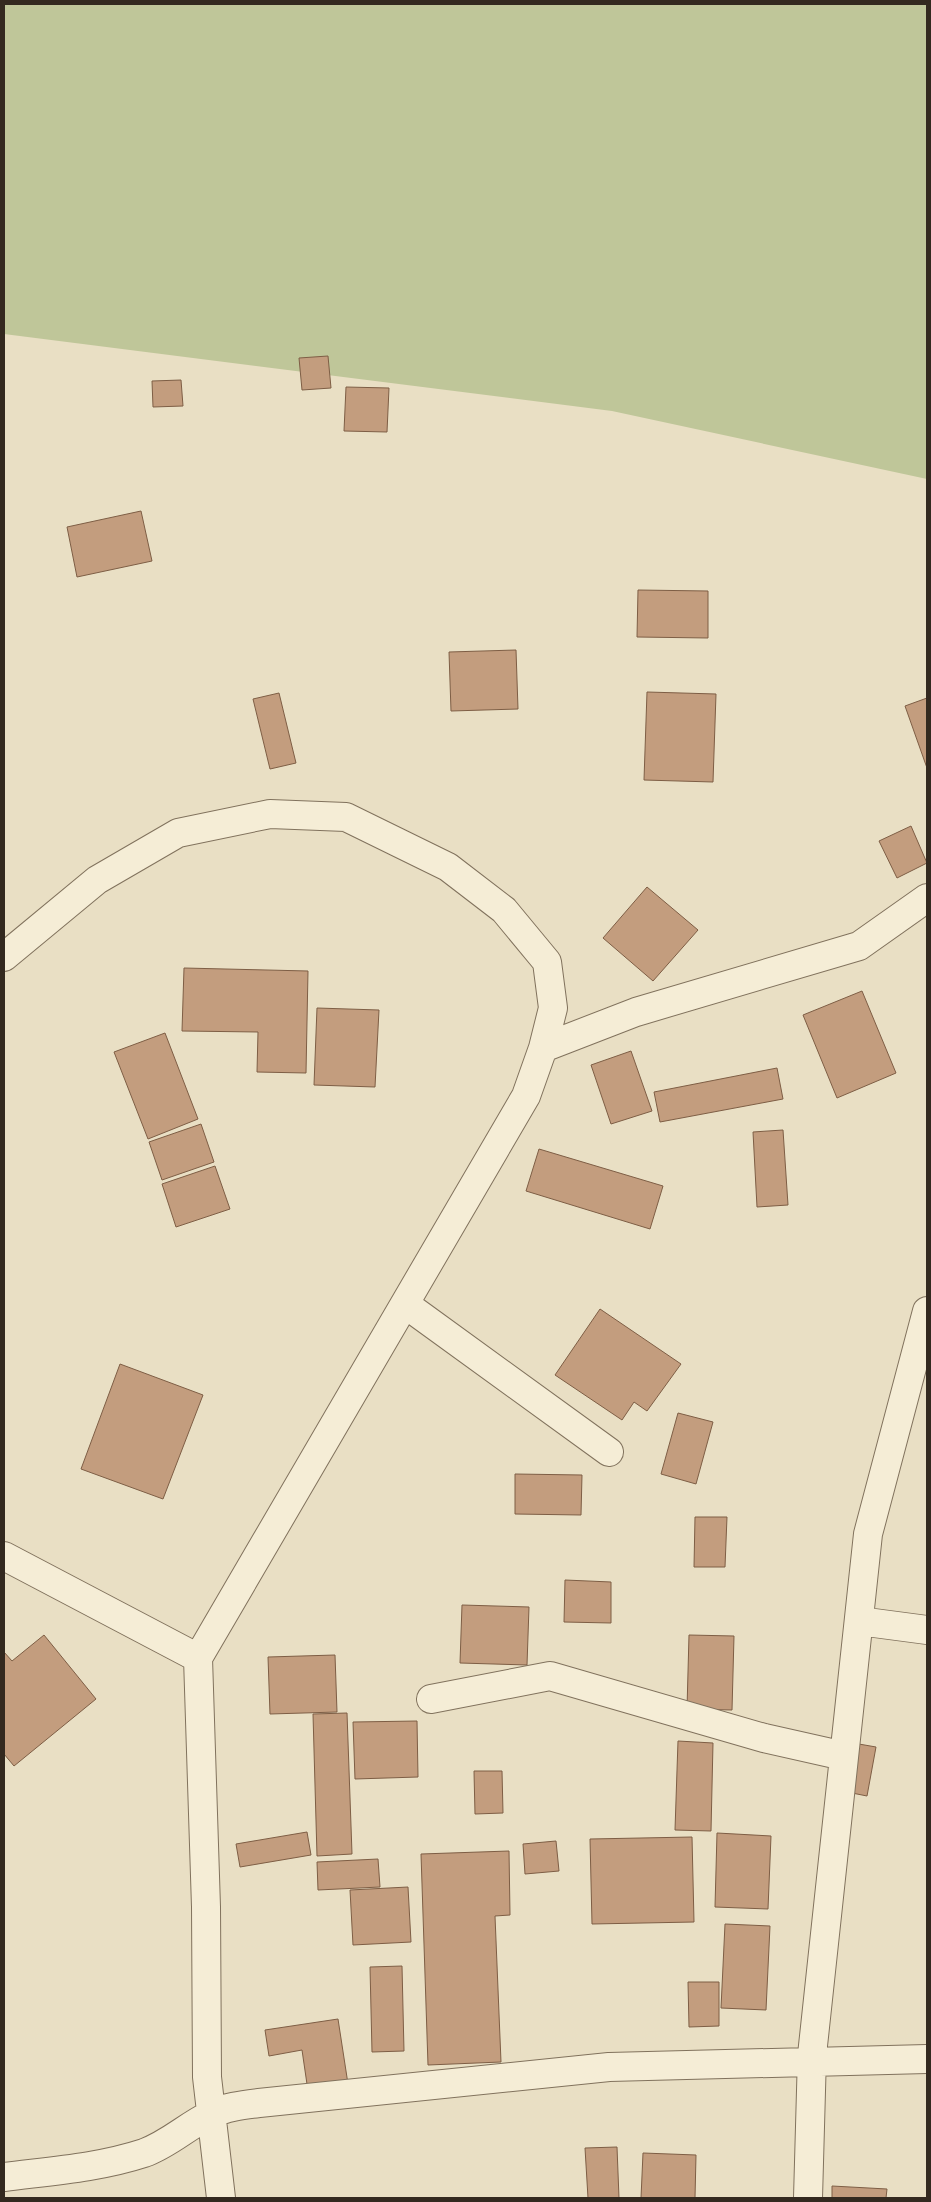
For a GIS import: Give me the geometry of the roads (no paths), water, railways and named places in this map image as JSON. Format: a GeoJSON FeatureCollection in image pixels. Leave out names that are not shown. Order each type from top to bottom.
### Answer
{"type":"FeatureCollection","features":[{"type":"Feature","properties":{"kind":"street"},"geometry":{"type":"LineString","coordinates":[[4,957],[97,880],[178,833],[270,814],[346,817],[448,867],[504,910],[547,962],[553,1008],[543,1048],[526,1096],[198,1658],[210,2115],[221,2198]]}},
{"type":"Feature","properties":{"kind":"street"},"geometry":{"type":"LineString","coordinates":[[543,1048],[636,1012],[859,946],[927,898]]}},
{"type":"Feature","properties":{"kind":"street"},"geometry":{"type":"LineString","coordinates":[[405,1304],[609,1452]]}},
{"type":"Feature","properties":{"kind":"street"},"geometry":{"type":"LineString","coordinates":[[808,2198],[812,2062],[868,1534],[927,1311]]}},
{"type":"Feature","properties":{"kind":"street"},"geometry":{"type":"LineString","coordinates":[[4,1556],[198,1658]]}},
{"type":"Feature","properties":{"kind":"street"},"geometry":{"type":"LineString","coordinates":[[859,1621],[927,1630]]}},
{"type":"Feature","properties":{"kind":"street"},"geometry":{"type":"LineString","coordinates":[[431,1699],[550,1676],[764,1738],[844,1756]]}},
{"type":"Feature","properties":{"kind":"street"},"geometry":{"type":"LineString","coordinates":[[4,2177],[66,2171],[100,2165],[144,2152],[166,2144],[210,2115],[235,2106],[609,2067],[927,2059]]}}]}
